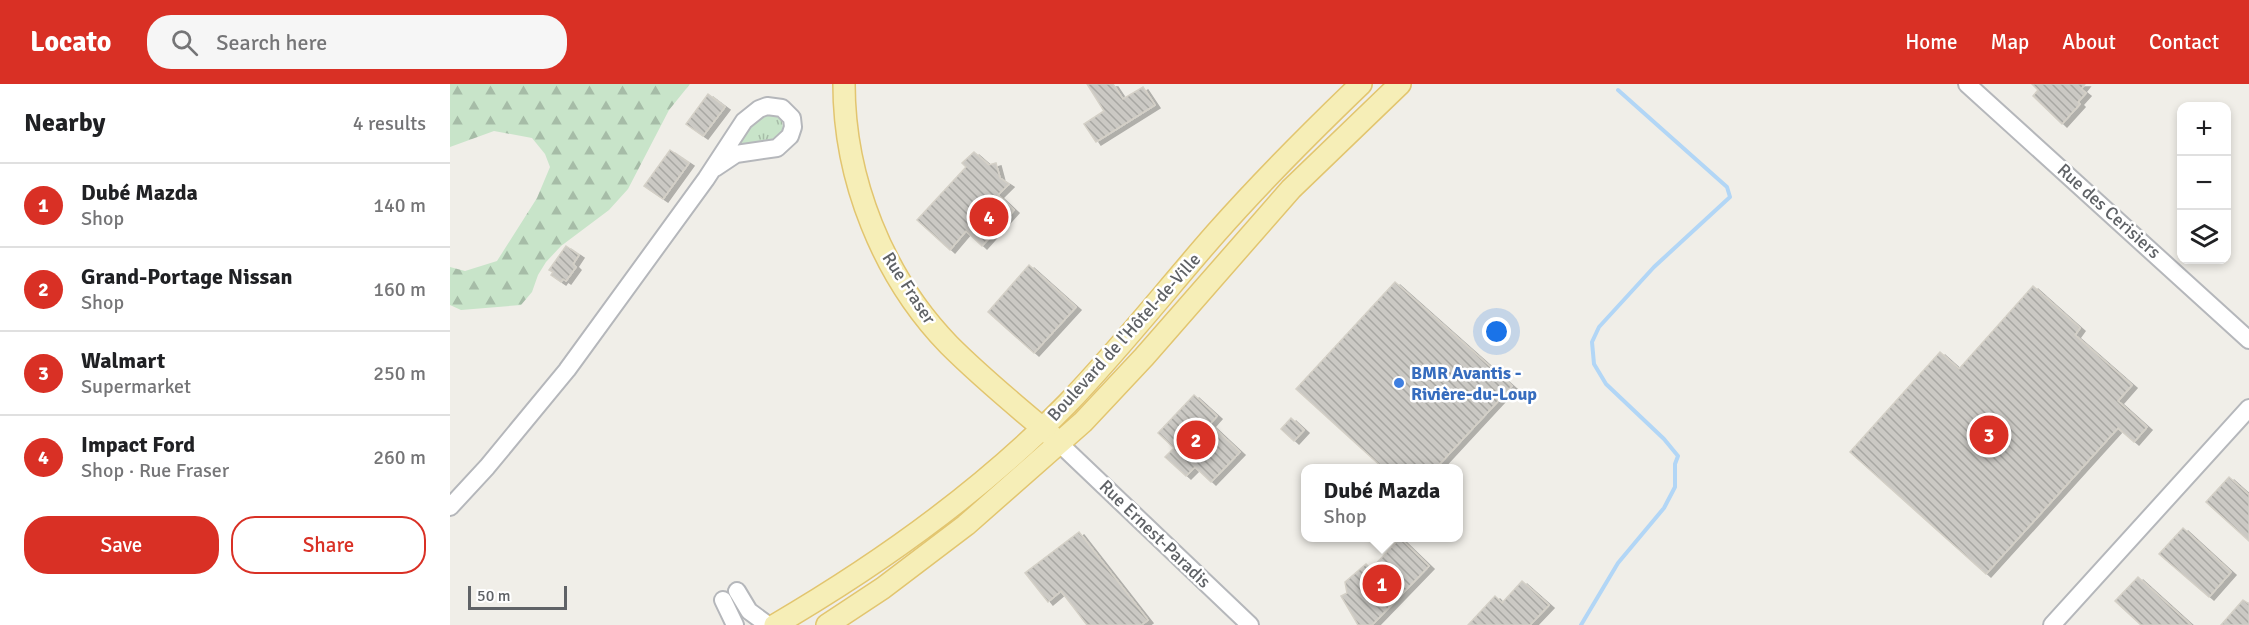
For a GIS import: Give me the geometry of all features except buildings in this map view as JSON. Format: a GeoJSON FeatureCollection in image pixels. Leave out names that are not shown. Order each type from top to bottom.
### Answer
{"type":"FeatureCollection","features":[{"type":"Feature","properties":{"kind":"main road","name":"Rue Fraser"},"geometry":{"type":"LineString","coordinates":[[844,84],[849,144],[860,190],[874,229],[903,285],[949,345],[1060,444]]}},
{"type":"Feature","properties":{"kind":"main road","name":"Boulevard de l'Hôtel-de-Ville"},"geometry":{"type":"LineString","coordinates":[[775,625],[853,578],[908,541],[980,483],[1042,428],[1121,345],[1270,173],[1361,84]]}},
{"type":"Feature","properties":{"kind":"main road","name":"Boulevard de l'Hôtel-de-Ville"},"geometry":{"type":"LineString","coordinates":[[827,625],[930,554],[1060,444],[1144,357],[1291,189],[1400,84]]}},
{"type":"Feature","properties":{"kind":"street","name":"Rue des Cerisiers"},"geometry":{"type":"LineString","coordinates":[[1967,84],[2249,340]]}},
{"type":"Feature","properties":{"kind":"street"},"geometry":{"type":"LineString","coordinates":[[450,507],[487,467],[567,370],[710,174],[726,146],[744,122],[759,109],[775,106],[782,108],[792,118],[793,127],[790,136],[777,148],[736,154],[710,174]]}},
{"type":"Feature","properties":{"kind":"street"},"geometry":{"type":"LineString","coordinates":[[2052,625],[2249,408]]}},
{"type":"Feature","properties":{"kind":"street","name":"Rue Ernest-Paradis"},"geometry":{"type":"LineString","coordinates":[[1060,444],[1250,625]]}},
{"type":"Feature","properties":{"kind":"street"},"geometry":{"type":"LineString","coordinates":[[735,625],[730,596],[768,625]]}},
{"type":"Feature","properties":{"kind":"green space"},"geometry":{"type":"Polygon","coordinates":[[[450,84],[690,84],[669,110],[628,189],[609,210],[561,246],[546,262],[532,292],[521,305],[461,310],[450,305],[450,267],[465,271],[497,261],[537,198],[550,167],[545,154],[532,138],[494,131],[450,147],[450,84]]]}},
{"type":"Feature","properties":{"kind":"green space"},"geometry":{"type":"Polygon","coordinates":[[[767,114],[781,119],[783,129],[779,136],[773,140],[736,145],[735,141],[767,114]]]}},
{"type":"Feature","properties":{"kind":"waterway"},"geometry":{"type":"LineString","coordinates":[[1581,625],[1618,563],[1664,508],[1675,487],[1675,464],[1678,456],[1664,439],[1606,384],[1594,364],[1592,342],[1599,327],[1654,267],[1730,197],[1727,187],[1618,90]]}},
{"type":"Feature","properties":{"kind":"place","name":"Impact Ford"},"geometry":{"type":"Point","coordinates":[989,217]}},
{"type":"Feature","properties":{"kind":"place","name":"BMR Avantis - Rivière-du-Loup"},"geometry":{"type":"Point","coordinates":[1399,383]}},
{"type":"Feature","properties":{"kind":"place","name":"Walmart"},"geometry":{"type":"Point","coordinates":[1989,435]}},
{"type":"Feature","properties":{"kind":"place","name":"Grand-Portage Nissan"},"geometry":{"type":"Point","coordinates":[1196,440]}},
{"type":"Feature","properties":{"kind":"place","name":"Dubé Mazda"},"geometry":{"type":"Point","coordinates":[1382,584]}}]}
